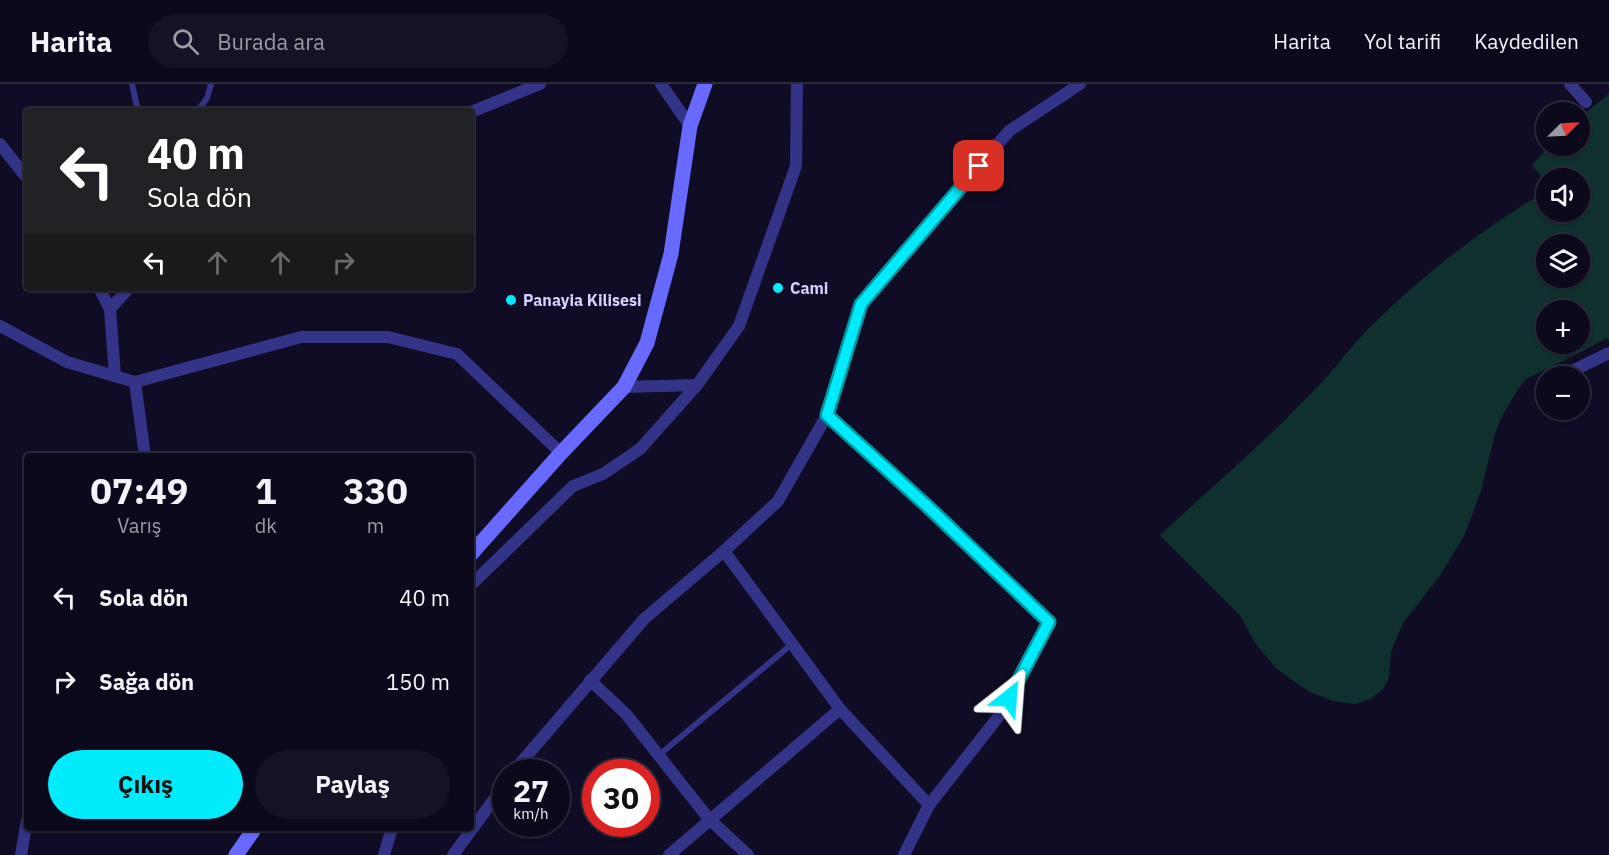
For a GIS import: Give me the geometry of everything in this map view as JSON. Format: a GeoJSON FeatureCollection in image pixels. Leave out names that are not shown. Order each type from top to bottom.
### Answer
{"type":"FeatureCollection","features":[{"type":"Feature","properties":{"kind":"street"},"geometry":{"type":"LineString","coordinates":[[474,111],[540,84]]}},
{"type":"Feature","properties":{"kind":"street"},"geometry":{"type":"LineString","coordinates":[[661,84],[690,126]]}},
{"type":"Feature","properties":{"kind":"street"},"geometry":{"type":"LineString","coordinates":[[474,551],[561,453],[624,387],[647,343],[671,254],[690,126],[705,84]]}},
{"type":"Feature","properties":{"kind":"street"},"geometry":{"type":"LineString","coordinates":[[474,582],[573,486],[603,474],[640,448],[697,385],[739,326],[796,166],[797,84]]}},
{"type":"Feature","properties":{"kind":"street"},"geometry":{"type":"LineString","coordinates":[[524,759],[644,619],[724,551],[778,501],[827,415],[861,304],[1010,131],[1080,84]]}},
{"type":"Feature","properties":{"kind":"street"},"geometry":{"type":"LineString","coordinates":[[1570,84],[1586,102]]}},
{"type":"Feature","properties":{"kind":"street"},"geometry":{"type":"LineString","coordinates":[[0,144],[24,174]]}},
{"type":"Feature","properties":{"kind":"street"},"geometry":{"type":"LineString","coordinates":[[101,291],[110,309],[116,376]]}},
{"type":"Feature","properties":{"kind":"street"},"geometry":{"type":"LineString","coordinates":[[110,309],[126,291]]}},
{"type":"Feature","properties":{"kind":"street"},"geometry":{"type":"LineString","coordinates":[[0,326],[67,362],[135,382],[301,338],[388,337],[457,354],[561,453]]}},
{"type":"Feature","properties":{"kind":"street"},"geometry":{"type":"LineString","coordinates":[[1582,366],[1609,353]]}},
{"type":"Feature","properties":{"kind":"street"},"geometry":{"type":"LineString","coordinates":[[135,382],[144,453]]}},
{"type":"Feature","properties":{"kind":"street"},"geometry":{"type":"LineString","coordinates":[[624,387],[697,385]]}},
{"type":"Feature","properties":{"kind":"street"},"geometry":{"type":"LineString","coordinates":[[827,415],[1049,622],[999,716],[929,805],[904,855]]}},
{"type":"Feature","properties":{"kind":"street"},"geometry":{"type":"LineString","coordinates":[[724,551],[840,709],[929,805]]}},
{"type":"Feature","properties":{"kind":"street"},"geometry":{"type":"LineString","coordinates":[[590,680],[626,714],[709,819],[748,855]]}},
{"type":"Feature","properties":{"kind":"street"},"geometry":{"type":"LineString","coordinates":[[669,855],[840,709]]}},
{"type":"Feature","properties":{"kind":"street"},"geometry":{"type":"LineString","coordinates":[[474,828],[492,802]]}},
{"type":"Feature","properties":{"kind":"street"},"geometry":{"type":"LineString","coordinates":[[21,855],[25,831]]}},
{"type":"Feature","properties":{"kind":"street"},"geometry":{"type":"LineString","coordinates":[[236,855],[253,831]]}},
{"type":"Feature","properties":{"kind":"street"},"geometry":{"type":"LineString","coordinates":[[384,855],[391,831]]}},
{"type":"Feature","properties":{"kind":"street"},"geometry":{"type":"LineString","coordinates":[[455,854],[472,831]]}},
{"type":"Feature","properties":{"kind":"lane"},"geometry":{"type":"LineString","coordinates":[[132,84],[137,108]]}},
{"type":"Feature","properties":{"kind":"lane"},"geometry":{"type":"LineString","coordinates":[[200,108],[207,98],[211,84]]}},
{"type":"Feature","properties":{"kind":"lane"},"geometry":{"type":"LineString","coordinates":[[658,755],[792,644]]}},
{"type":"Feature","properties":{"kind":"green space"},"geometry":{"type":"Polygon","coordinates":[[[1609,94],[1609,340],[1607,338],[1590,347],[1590,300],[1536,300],[1536,354],[1577,354],[1552,366],[1536,366],[1536,374],[1526,379],[1501,418],[1481,491],[1464,536],[1439,577],[1403,623],[1391,652],[1389,678],[1382,690],[1371,699],[1356,704],[1333,701],[1310,692],[1276,668],[1255,643],[1240,615],[1160,535],[1292,413],[1387,310],[1475,238],[1536,197],[1536,222],[1590,222],[1590,168],[1536,168],[1536,170],[1532,165],[1540,156],[1590,156],[1590,109],[1609,94]]]}},
{"type":"Feature","properties":{"kind":"place","name":"Cami"},"geometry":{"type":"Point","coordinates":[778,288]}},
{"type":"Feature","properties":{"kind":"place","name":"Panayia Kilisesi"},"geometry":{"type":"Point","coordinates":[511,300]}},
{"type":"Feature","properties":{"kind":"route"},"geometry":{"type":"LineString","coordinates":[[979,166],[861,304],[827,415],[1049,622],[1009,698]]}}]}
